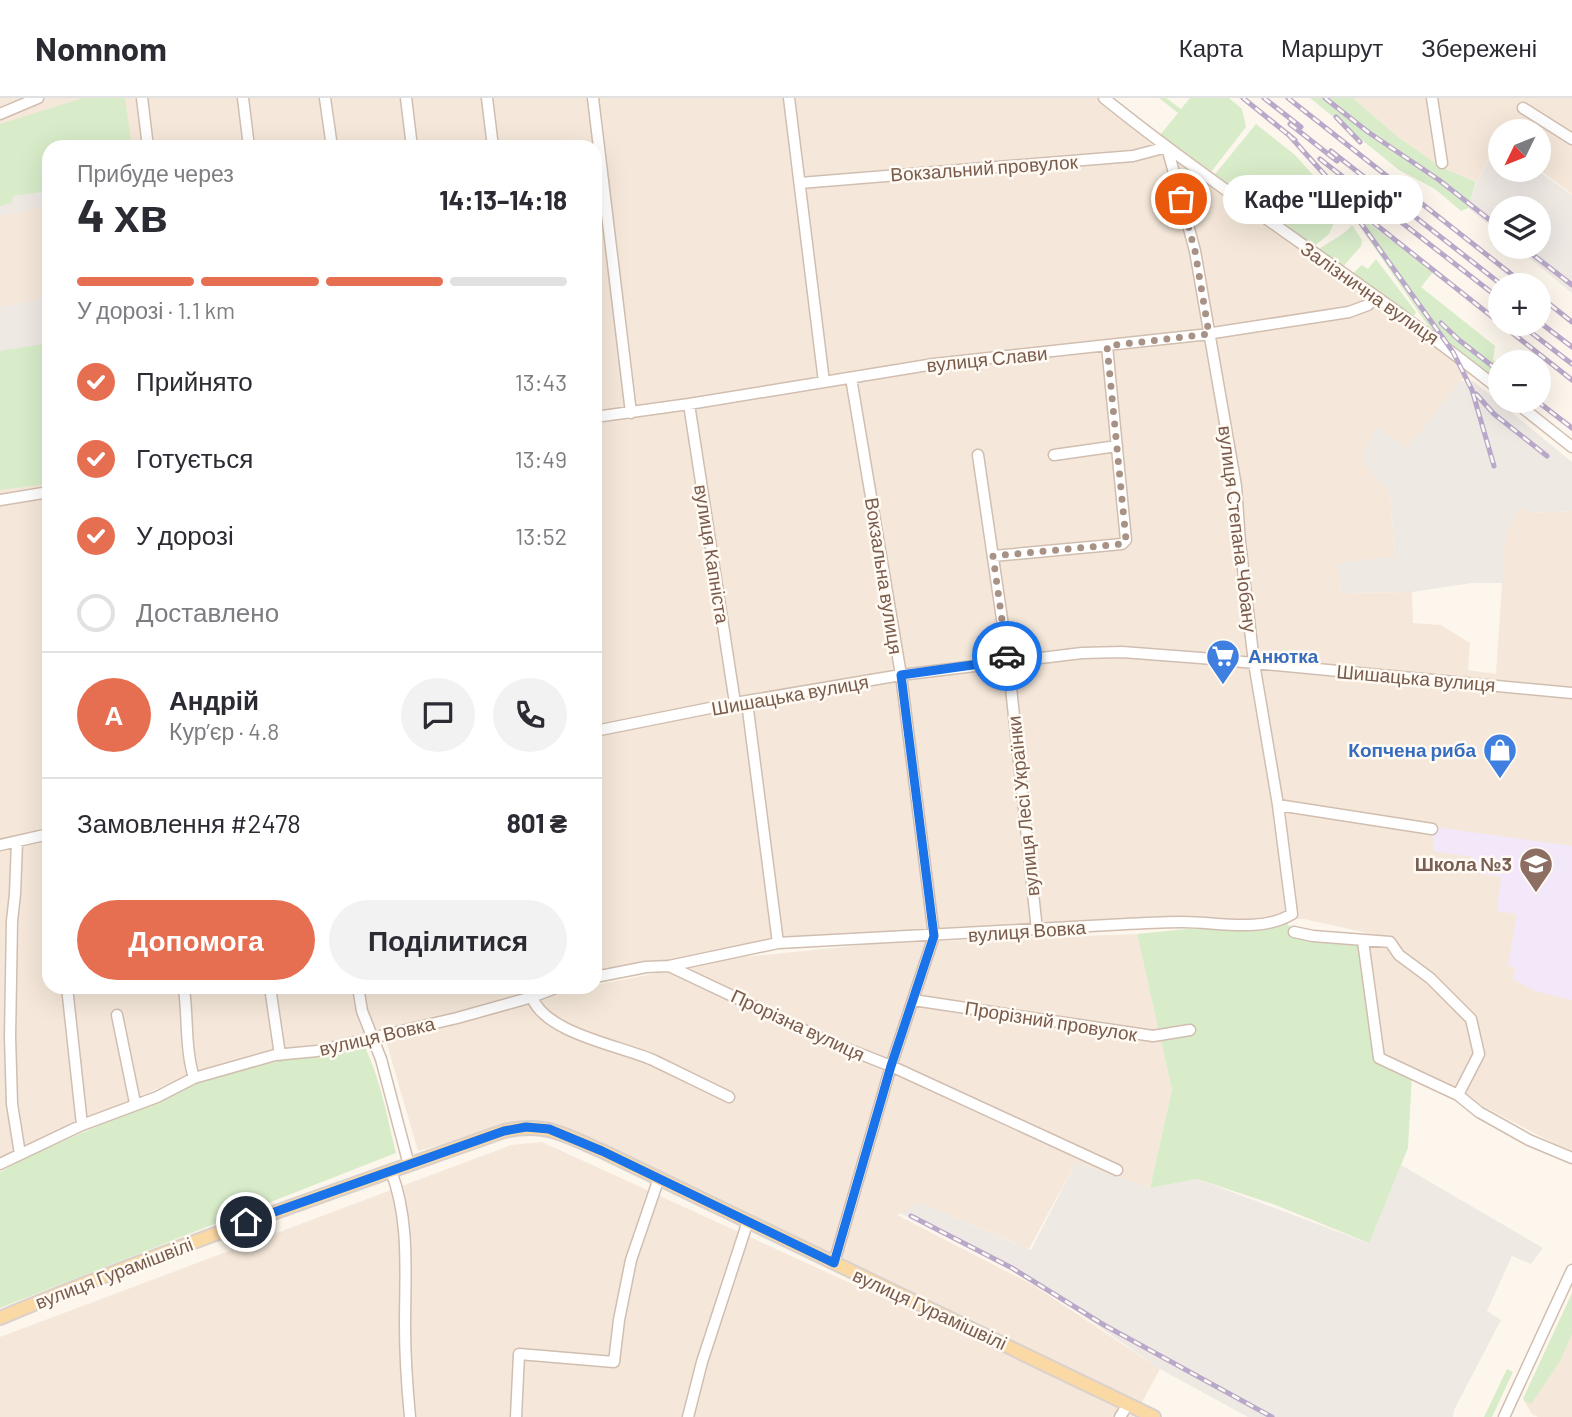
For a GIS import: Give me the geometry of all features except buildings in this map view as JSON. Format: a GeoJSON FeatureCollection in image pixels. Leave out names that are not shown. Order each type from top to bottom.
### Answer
{"type":"FeatureCollection","features":[{"type":"Feature","properties":{"kind":"main road","name":"вулиця Гурамішвілі"},"geometry":{"type":"LineString","coordinates":[[0,1318],[154,1256],[391,1171],[504,1131],[538,1127],[549,1129],[659,1178],[1154,1417]]}},
{"type":"Feature","properties":{"kind":"street"},"geometry":{"type":"LineString","coordinates":[[0,114],[38,98]]}},
{"type":"Feature","properties":{"kind":"street"},"geometry":{"type":"LineString","coordinates":[[142,98],[147,140]]}},
{"type":"Feature","properties":{"kind":"street"},"geometry":{"type":"LineString","coordinates":[[243,98],[248,140]]}},
{"type":"Feature","properties":{"kind":"street"},"geometry":{"type":"LineString","coordinates":[[325,98],[331,140]]}},
{"type":"Feature","properties":{"kind":"street"},"geometry":{"type":"LineString","coordinates":[[406,98],[411,140]]}},
{"type":"Feature","properties":{"kind":"street"},"geometry":{"type":"LineString","coordinates":[[487,98],[492,140]]}},
{"type":"Feature","properties":{"kind":"street"},"geometry":{"type":"LineString","coordinates":[[593,98],[598,140]]}},
{"type":"Feature","properties":{"kind":"street"},"geometry":{"type":"LineString","coordinates":[[789,98],[824,382]]}},
{"type":"Feature","properties":{"kind":"street","name":"Залізнична вулиця"},"geometry":{"type":"LineString","coordinates":[[1104,98],[1311,252],[1417,325],[1488,381]]}},
{"type":"Feature","properties":{"kind":"street"},"geometry":{"type":"LineString","coordinates":[[1432,98],[1442,163]]}},
{"type":"Feature","properties":{"kind":"street"},"geometry":{"type":"LineString","coordinates":[[1523,108],[1572,139]]}},
{"type":"Feature","properties":{"kind":"street","name":"Вокзальний провулок"},"geometry":{"type":"LineString","coordinates":[[800,183],[1133,156],[1167,147]]}},
{"type":"Feature","properties":{"kind":"street","name":"вулиця Степана Чобану"},"geometry":{"type":"LineString","coordinates":[[1167,147],[1195,251],[1236,486],[1254,663],[1278,805],[1292,914]]}},
{"type":"Feature","properties":{"kind":"street"},"geometry":{"type":"LineString","coordinates":[[602,173],[631,413]]}},
{"type":"Feature","properties":{"kind":"street","name":"вулиця Слави"},"geometry":{"type":"LineString","coordinates":[[602,416],[934,364],[1209,334],[1349,312],[1368,304],[1375,296]]}},
{"type":"Feature","properties":{"kind":"street"},"geometry":{"type":"LineString","coordinates":[[993,556],[1124,543],[1127,537],[1107,346]]}},
{"type":"Feature","properties":{"kind":"street","name":"Вокзальна вулиця"},"geometry":{"type":"LineString","coordinates":[[834,1263],[891,1066],[934,936],[901,675],[851,377]]}},
{"type":"Feature","properties":{"kind":"street","name":"вулиця Капніста"},"geometry":{"type":"LineString","coordinates":[[689,404],[735,704]]}},
{"type":"Feature","properties":{"kind":"street"},"geometry":{"type":"LineString","coordinates":[[1529,413],[1572,447]]}},
{"type":"Feature","properties":{"kind":"street"},"geometry":{"type":"LineString","coordinates":[[1054,455],[1117,446]]}},
{"type":"Feature","properties":{"kind":"street","name":"вулиця Лесі Українки"},"geometry":{"type":"LineString","coordinates":[[978,455],[1008,660],[1037,930]]}},
{"type":"Feature","properties":{"kind":"street"},"geometry":{"type":"LineString","coordinates":[[0,500],[42,493]]}},
{"type":"Feature","properties":{"kind":"street","name":"Шишацька вулиця"},"geometry":{"type":"LineString","coordinates":[[602,730],[901,675],[1082,653],[1122,652],[1572,693]]}},
{"type":"Feature","properties":{"kind":"street"},"geometry":{"type":"LineString","coordinates":[[747,702],[778,943]]}},
{"type":"Feature","properties":{"kind":"street"},"geometry":{"type":"LineString","coordinates":[[1278,805],[1432,829]]}},
{"type":"Feature","properties":{"kind":"street"},"geometry":{"type":"LineString","coordinates":[[0,845],[42,836]]}},
{"type":"Feature","properties":{"kind":"street"},"geometry":{"type":"LineString","coordinates":[[17,842],[12,921],[10,1037],[12,1104],[20,1154]]}},
{"type":"Feature","properties":{"kind":"street","name":"вулиця Вовка"},"geometry":{"type":"LineString","coordinates":[[602,976],[646,967],[669,966],[778,943],[1184,922],[1251,924],[1284,919],[1292,914]]}},
{"type":"Feature","properties":{"kind":"street"},"geometry":{"type":"LineString","coordinates":[[1294,932],[1390,943],[1399,956],[1430,978],[1471,1019],[1479,1054],[1458,1095]]}},
{"type":"Feature","properties":{"kind":"street"},"geometry":{"type":"LineString","coordinates":[[1363,941],[1379,1058],[1458,1095],[1479,1112],[1529,1140],[1572,1158]]}},
{"type":"Feature","properties":{"kind":"street","name":"Прорізна вулиця"},"geometry":{"type":"LineString","coordinates":[[669,966],[825,1040],[891,1066],[1117,1170]]}},
{"type":"Feature","properties":{"kind":"street"},"geometry":{"type":"LineString","coordinates":[[68,994],[82,1125]]}},
{"type":"Feature","properties":{"kind":"street"},"geometry":{"type":"LineString","coordinates":[[184,994],[186,1028],[194,1078]]}},
{"type":"Feature","properties":{"kind":"street"},"geometry":{"type":"LineString","coordinates":[[271,994],[280,1055]]}},
{"type":"Feature","properties":{"kind":"street"},"geometry":{"type":"LineString","coordinates":[[359,994],[362,1011],[382,1059],[409,1165]]}},
{"type":"Feature","properties":{"kind":"street","name":"вулиця Вовка"},"geometry":{"type":"LineString","coordinates":[[0,1164],[82,1125],[157,1097],[194,1078],[280,1055],[317,1051],[373,1038],[540,994]]}},
{"type":"Feature","properties":{"kind":"street"},"geometry":{"type":"LineString","coordinates":[[532,997],[541,1011],[574,1034],[652,1060],[729,1097]]}},
{"type":"Feature","properties":{"kind":"street","name":"Прорізний провулок"},"geometry":{"type":"LineString","coordinates":[[913,1000],[1125,1033],[1153,1036],[1190,1030]]}},
{"type":"Feature","properties":{"kind":"street"},"geometry":{"type":"LineString","coordinates":[[117,1015],[135,1103]]}},
{"type":"Feature","properties":{"kind":"street"},"geometry":{"type":"LineString","coordinates":[[391,1171],[401,1205],[406,1248],[406,1375],[410,1417]]}},
{"type":"Feature","properties":{"kind":"street"},"geometry":{"type":"LineString","coordinates":[[516,1417],[519,1354],[614,1362],[631,1260],[659,1178]]}},
{"type":"Feature","properties":{"kind":"street"},"geometry":{"type":"LineString","coordinates":[[688,1417],[702,1362],[748,1221]]}},
{"type":"Feature","properties":{"kind":"street"},"geometry":{"type":"LineString","coordinates":[[1504,1417],[1572,1270]]}},
{"type":"Feature","properties":{"kind":"street"},"geometry":{"type":"LineString","coordinates":[[1120,1417],[1128,1404]]}},
{"type":"Feature","properties":{"kind":"shaded area"},"geometry":{"type":"Polygon","coordinates":[[[0,98],[1097,98],[1148,138],[1471,372],[1460,381],[1407,449],[1378,427],[1364,465],[1390,494],[1395,557],[1338,563],[1340,593],[1412,592],[1413,623],[1441,625],[1470,643],[1468,670],[1496,674],[1505,537],[1520,507],[1532,513],[1572,511],[1572,1153],[1382,1053],[1367,933],[1304,919],[1160,919],[788,939],[602,977],[602,140],[42,140],[42,994],[531,994],[367,1036],[271,1052],[181,1078],[0,1159],[0,98]]]}},
{"type":"Feature","properties":{"kind":"shaded area"},"geometry":{"type":"Polygon","coordinates":[[[1353,98],[1572,98],[1572,194],[1551,179],[1551,119],[1488,119],[1488,160],[1477,182],[1441,167],[1398,137],[1353,98]]]}},
{"type":"Feature","properties":{"kind":"shaded area"},"geometry":{"type":"Polygon","coordinates":[[[1488,162],[1488,182],[1551,180],[1572,195],[1572,293],[1551,273],[1531,259],[1551,259],[1551,196],[1488,196],[1488,224],[1468,208],[1488,162]]]}},
{"type":"Feature","properties":{"kind":"shaded area"},"geometry":{"type":"Polygon","coordinates":[[[42,192],[42,207],[0,216],[0,206],[12,203],[13,196],[42,192]]]}},
{"type":"Feature","properties":{"kind":"shaded area"},"geometry":{"type":"Polygon","coordinates":[[[42,299],[42,344],[0,351],[0,307],[42,299]]]}},
{"type":"Feature","properties":{"kind":"shaded area"},"geometry":{"type":"Polygon","coordinates":[[[1460,381],[1473,381],[1488,393],[1488,413],[1512,413],[1572,462],[1572,511],[1532,513],[1520,508],[1505,537],[1503,583],[1472,583],[1412,592],[1340,593],[1338,563],[1395,556],[1390,494],[1364,465],[1363,451],[1377,426],[1407,448],[1460,381]]]}},
{"type":"Feature","properties":{"kind":"shaded area","name":"Школа №3"},"geometry":{"type":"Polygon","coordinates":[[[1434,827],[1572,846],[1572,1000],[1535,991],[1513,979],[1516,967],[1508,966],[1517,914],[1497,911],[1501,877],[1471,872],[1472,857],[1433,851],[1434,827]]]}},
{"type":"Feature","properties":{"kind":"shaded area"},"geometry":{"type":"Polygon","coordinates":[[[1137,934],[1172,1090],[1150,1188],[1076,1162],[1029,1249],[921,1203],[897,1215],[1033,1285],[1160,1369],[1140,1406],[668,1177],[521,1123],[418,1151],[386,1041],[554,994],[602,994],[602,984],[735,958],[881,943],[1137,934]]]}},
{"type":"Feature","properties":{"kind":"shaded area"},"geometry":{"type":"Polygon","coordinates":[[[542,1142],[1036,1368],[1134,1417],[0,1417],[0,1337],[511,1145],[542,1142]]]}},
{"type":"Feature","properties":{"kind":"shaded area"},"geometry":{"type":"Polygon","coordinates":[[[1076,1162],[1150,1188],[1197,1179],[1368,1243],[1401,1165],[1543,1248],[1531,1264],[1512,1256],[1487,1311],[1501,1320],[1454,1410],[1453,1417],[1248,1417],[1160,1369],[1030,1279],[900,1213],[921,1203],[1031,1250],[1076,1162]]]}},
{"type":"Feature","properties":{"kind":"shaded area"},"geometry":{"type":"Polygon","coordinates":[[[1572,1295],[1572,1417],[1538,1417],[1532,1414],[1523,1399],[1572,1295]]]}},
{"type":"Feature","properties":{"kind":"green space"},"geometry":{"type":"Polygon","coordinates":[[[83,98],[125,98],[131,140],[42,140],[42,192],[13,196],[12,203],[0,206],[0,124],[83,98]]]}},
{"type":"Feature","properties":{"kind":"green space"},"geometry":{"type":"Polygon","coordinates":[[[1159,98],[1166,98],[1181,109],[1190,98],[1229,98],[1242,109],[1246,127],[1211,172],[1160,135],[1178,113],[1159,98]]]}},
{"type":"Feature","properties":{"kind":"green space"},"geometry":{"type":"Polygon","coordinates":[[[1310,98],[1353,98],[1398,137],[1441,167],[1476,182],[1468,208],[1461,211],[1435,189],[1399,170],[1310,98]]]}},
{"type":"Feature","properties":{"kind":"green space"},"geometry":{"type":"Polygon","coordinates":[[[1256,124],[1295,155],[1322,185],[1324,190],[1318,200],[1337,216],[1329,234],[1312,248],[1215,174],[1256,124]]]}},
{"type":"Feature","properties":{"kind":"green space"},"geometry":{"type":"Polygon","coordinates":[[[1186,167],[1197,175],[1198,181],[1187,193],[1180,172],[1186,167]]]}},
{"type":"Feature","properties":{"kind":"green space"},"geometry":{"type":"Polygon","coordinates":[[[1346,206],[1433,272],[1421,287],[1495,346],[1494,350],[1488,350],[1488,375],[1431,330],[1346,206]]]}},
{"type":"Feature","properties":{"kind":"green space"},"geometry":{"type":"Polygon","coordinates":[[[1352,225],[1362,240],[1361,246],[1341,269],[1316,251],[1352,225]]]}},
{"type":"Feature","properties":{"kind":"green space"},"geometry":{"type":"Polygon","coordinates":[[[1376,259],[1416,312],[1414,316],[1352,274],[1362,265],[1368,269],[1376,259]]]}},
{"type":"Feature","properties":{"kind":"green space"},"geometry":{"type":"Polygon","coordinates":[[[42,344],[42,485],[0,490],[0,351],[42,344]]]}},
{"type":"Feature","properties":{"kind":"green space"},"geometry":{"type":"Polygon","coordinates":[[[1284,919],[1294,932],[1363,941],[1379,1058],[1412,1074],[1408,1148],[1369,1243],[1273,1204],[1197,1179],[1150,1188],[1172,1090],[1137,934],[1284,919]]]}},
{"type":"Feature","properties":{"kind":"green space"},"geometry":{"type":"Polygon","coordinates":[[[365,1047],[379,1086],[396,1153],[0,1308],[0,1172],[25,1158],[136,1109],[157,1103],[194,1082],[307,1055],[326,1055],[365,1047]]]}},
{"type":"Feature","properties":{"kind":"green space"},"geometry":{"type":"Polygon","coordinates":[[[1572,1293],[1572,1334],[1560,1361],[1531,1404],[1523,1399],[1572,1293]]]}},
{"type":"Feature","properties":{"kind":"green space"},"geometry":{"type":"Polygon","coordinates":[[[1507,1369],[1513,1372],[1492,1417],[1484,1417],[1507,1369]]]}},
{"type":"Feature","properties":{"kind":"railway"},"geometry":{"type":"LineString","coordinates":[[1243,98],[1295,140]]}},
{"type":"Feature","properties":{"kind":"railway"},"geometry":{"type":"LineString","coordinates":[[1264,98],[1301,127]]}},
{"type":"Feature","properties":{"kind":"railway"},"geometry":{"type":"LineString","coordinates":[[1288,98],[1510,273]]}},
{"type":"Feature","properties":{"kind":"railway"},"geometry":{"type":"LineString","coordinates":[[1325,98],[1488,219]]}},
{"type":"Feature","properties":{"kind":"railway"},"geometry":{"type":"LineString","coordinates":[[1336,117],[1360,142]]}},
{"type":"Feature","properties":{"kind":"railway"},"geometry":{"type":"LineString","coordinates":[[1290,124],[1337,161]]}},
{"type":"Feature","properties":{"kind":"railway"},"geometry":{"type":"LineString","coordinates":[[1288,134],[1333,184],[1453,352],[1472,390],[1494,466]]}},
{"type":"Feature","properties":{"kind":"railway"},"geometry":{"type":"LineString","coordinates":[[1331,151],[1488,274]]}},
{"type":"Feature","properties":{"kind":"railway"},"geometry":{"type":"LineString","coordinates":[[1320,159],[1488,290]]}},
{"type":"Feature","properties":{"kind":"railway"},"geometry":{"type":"LineString","coordinates":[[1360,212],[1488,313]]}},
{"type":"Feature","properties":{"kind":"railway"},"geometry":{"type":"LineString","coordinates":[[1538,259],[1572,285]]}},
{"type":"Feature","properties":{"kind":"railway"},"geometry":{"type":"LineString","coordinates":[[1551,305],[1572,322]]}},
{"type":"Feature","properties":{"kind":"railway"},"geometry":{"type":"LineString","coordinates":[[1441,323],[1488,363]]}},
{"type":"Feature","properties":{"kind":"railway"},"geometry":{"type":"LineString","coordinates":[[1551,331],[1572,347]]}},
{"type":"Feature","properties":{"kind":"railway"},"geometry":{"type":"LineString","coordinates":[[1516,336],[1572,380]]}},
{"type":"Feature","properties":{"kind":"railway"},"geometry":{"type":"LineString","coordinates":[[1536,336],[1572,364]]}},
{"type":"Feature","properties":{"kind":"railway"},"geometry":{"type":"LineString","coordinates":[[1476,394],[1494,414],[1547,456]]}},
{"type":"Feature","properties":{"kind":"railway"},"geometry":{"type":"LineString","coordinates":[[1551,412],[1572,428]]}},
{"type":"Feature","properties":{"kind":"railway"},"geometry":{"type":"LineString","coordinates":[[911,1216],[1012,1268],[1104,1325],[1272,1417]]}},
{"type":"Feature","properties":{"kind":"way so far"},"geometry":{"type":"LineString","coordinates":[[1007,656],[993,556],[1122,544],[1127,537],[1107,346],[1209,334],[1195,251],[1181,199]]}},
{"type":"Feature","properties":{"kind":"place","name":"Кафе \"Шеріф\""},"geometry":{"type":"Point","coordinates":[1181,199]}},
{"type":"Feature","properties":{"kind":"place","name":"Анютка"},"geometry":{"type":"Point","coordinates":[1223,686]}},
{"type":"Feature","properties":{"kind":"place","name":"Копчена риба"},"geometry":{"type":"Point","coordinates":[1500,780]}},
{"type":"Feature","properties":{"kind":"place","name":"Школа №3"},"geometry":{"type":"Point","coordinates":[1536,894]}},
{"type":"Feature","properties":{"kind":"route"},"geometry":{"type":"LineString","coordinates":[[246,1222],[504,1131],[538,1127],[602,1151],[834,1263],[891,1066],[934,936],[901,675],[1008,660],[1007,656]]}}]}
